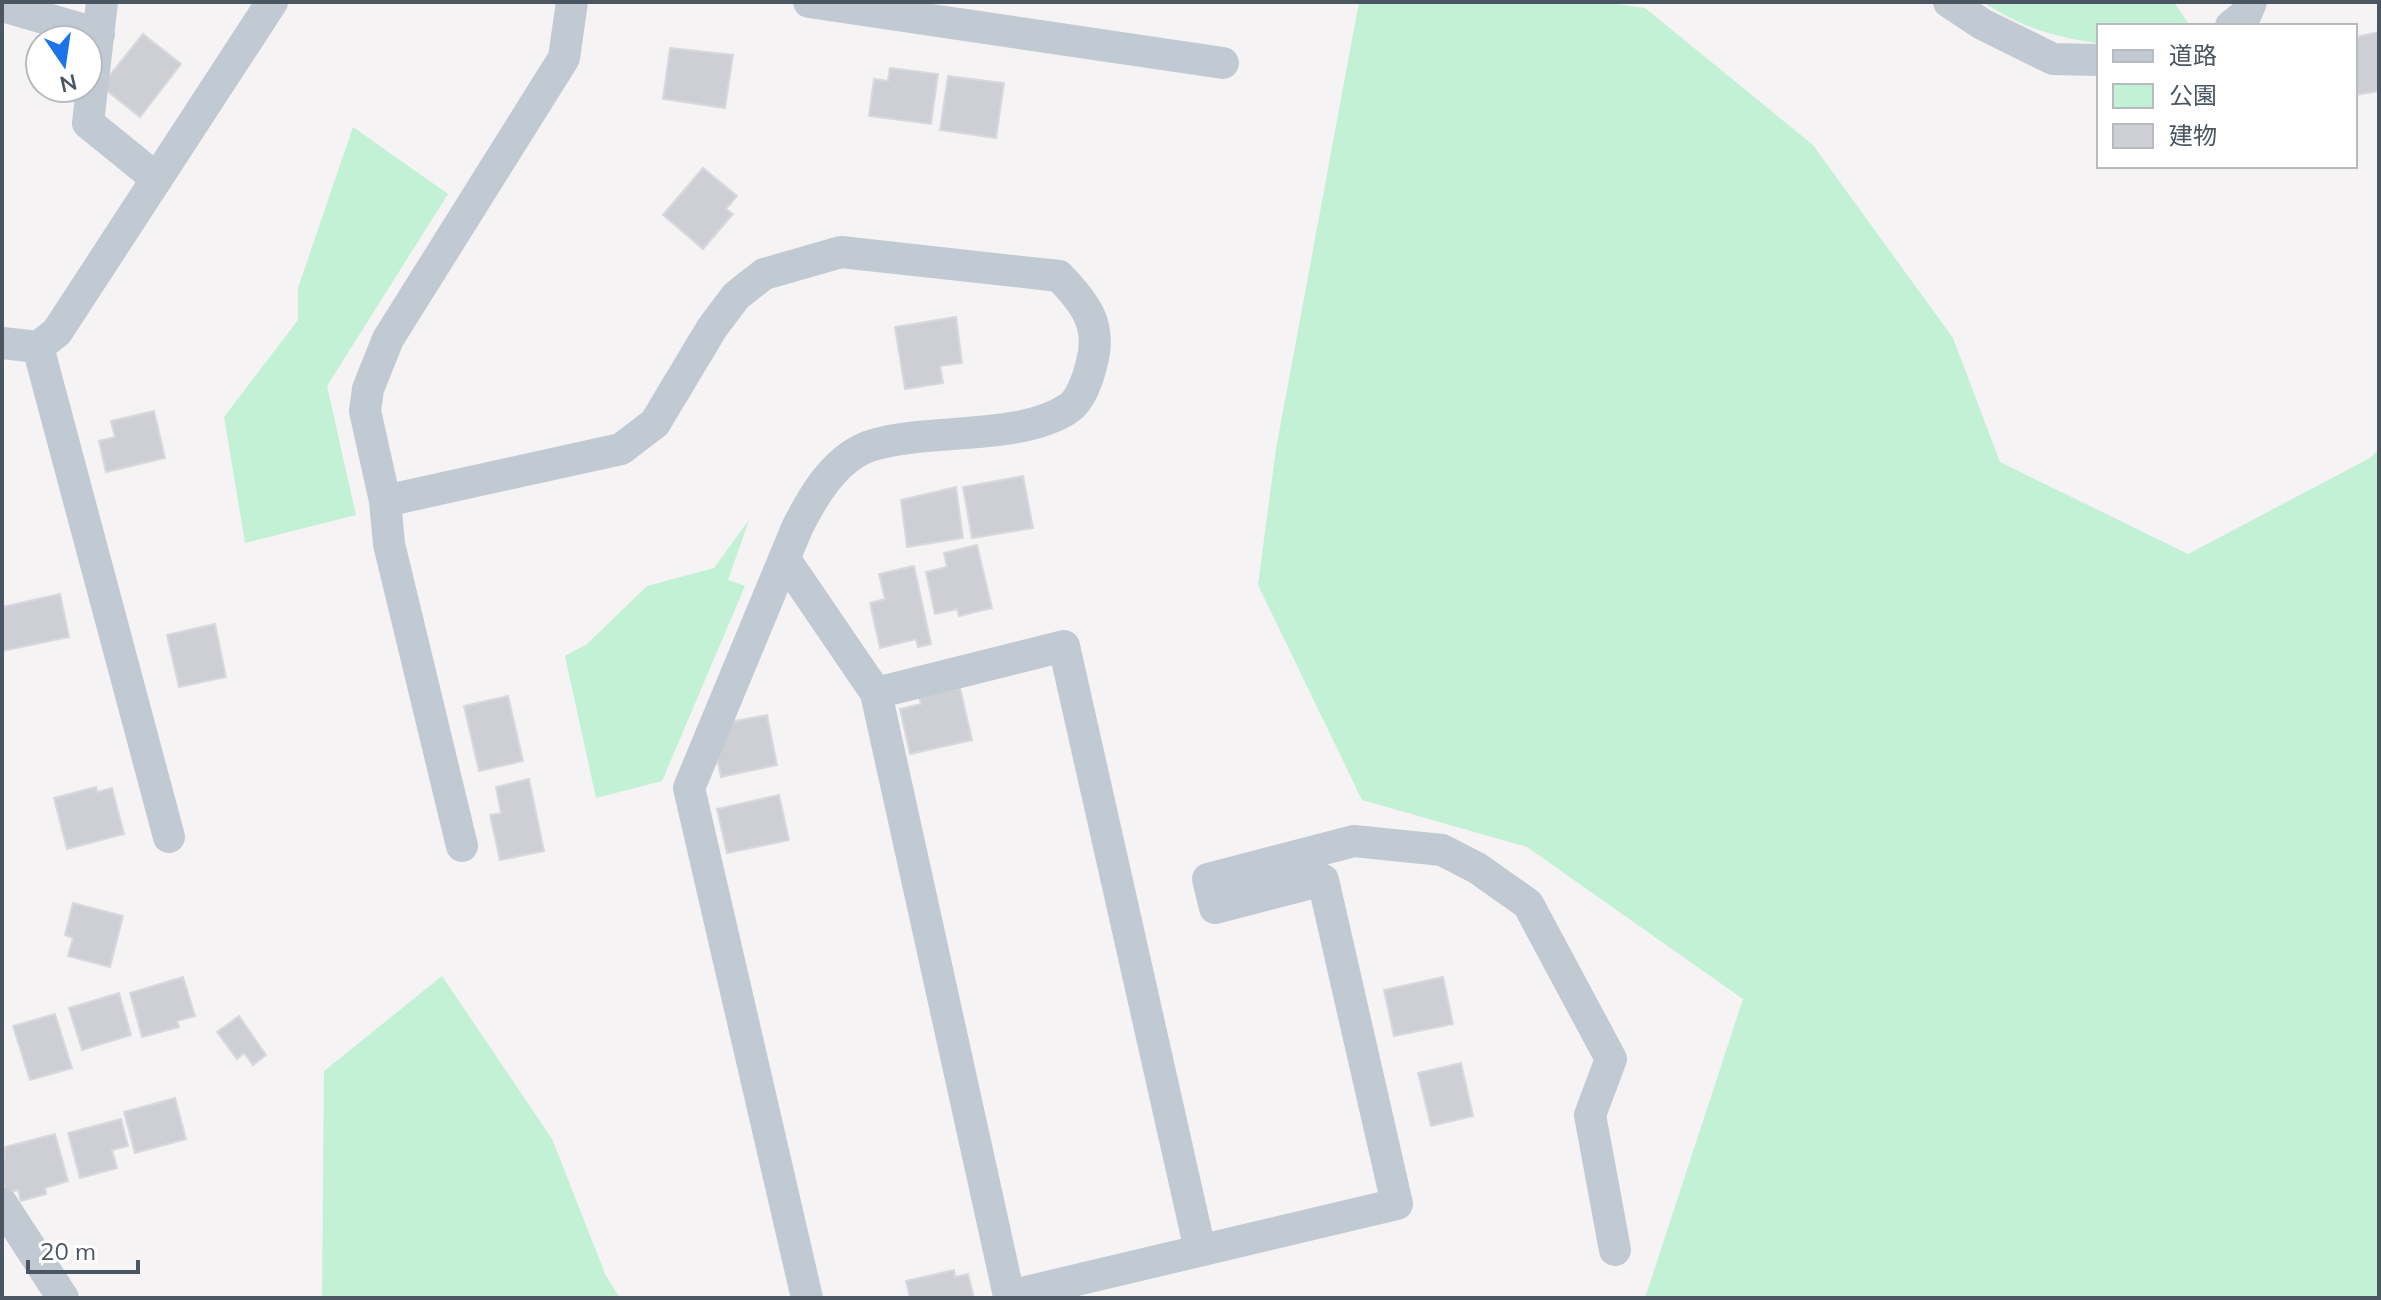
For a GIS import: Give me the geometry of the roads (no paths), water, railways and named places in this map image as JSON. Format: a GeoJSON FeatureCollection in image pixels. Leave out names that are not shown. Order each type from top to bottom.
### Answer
{"type":"FeatureCollection","features":[{"type":"Feature","properties":{"kind":"street"},"geometry":{"type":"LineString","coordinates":[[100,24],[102,2]]}},
{"type":"Feature","properties":{"kind":"street"},"geometry":{"type":"LineString","coordinates":[[2,343],[38,347],[57,332],[272,2]]}},
{"type":"Feature","properties":{"kind":"street"},"geometry":{"type":"LineString","coordinates":[[462,846],[389,544],[385,501],[365,411],[368,389],[388,339],[564,58],[572,2]]}},
{"type":"Feature","properties":{"kind":"street"},"geometry":{"type":"LineString","coordinates":[[809,2],[1223,63]]}},
{"type":"Feature","properties":{"kind":"street"},"geometry":{"type":"LineString","coordinates":[[1949,2],[1982,24],[2053,59],[2097,60]]}},
{"type":"Feature","properties":{"kind":"street"},"geometry":{"type":"LineString","coordinates":[[2234,24],[2246,14],[2251,2]]}},
{"type":"Feature","properties":{"kind":"street"},"geometry":{"type":"LineString","coordinates":[[2,6],[64,24]]}},
{"type":"Feature","properties":{"kind":"street"},"geometry":{"type":"LineString","coordinates":[[90,104],[88,123],[157,179]]}},
{"type":"Feature","properties":{"kind":"street"},"geometry":{"type":"LineString","coordinates":[[385,501],[621,449],[655,423],[712,328],[736,296],[764,274],[796,263],[841,252],[1059,276],[1082,299],[1094,321],[1097,347],[1088,379],[1072,407],[1041,422],[871,445],[839,466],[813,496],[689,788],[807,1298]]}},
{"type":"Feature","properties":{"kind":"street"},"geometry":{"type":"LineString","coordinates":[[38,347],[169,837]]}},
{"type":"Feature","properties":{"kind":"street"},"geometry":{"type":"LineString","coordinates":[[786,561],[876,693],[1009,1296],[1397,1204],[1323,880],[1215,908],[1208,879],[1354,841],[1442,850],[1477,868],[1528,904],[1611,1059],[1590,1115],[1615,1250]]}},
{"type":"Feature","properties":{"kind":"street"},"geometry":{"type":"LineString","coordinates":[[876,693],[1064,646],[1200,1250]]}},
{"type":"Feature","properties":{"kind":"street"},"geometry":{"type":"LineString","coordinates":[[2,1204],[63,1298]]}}]}
